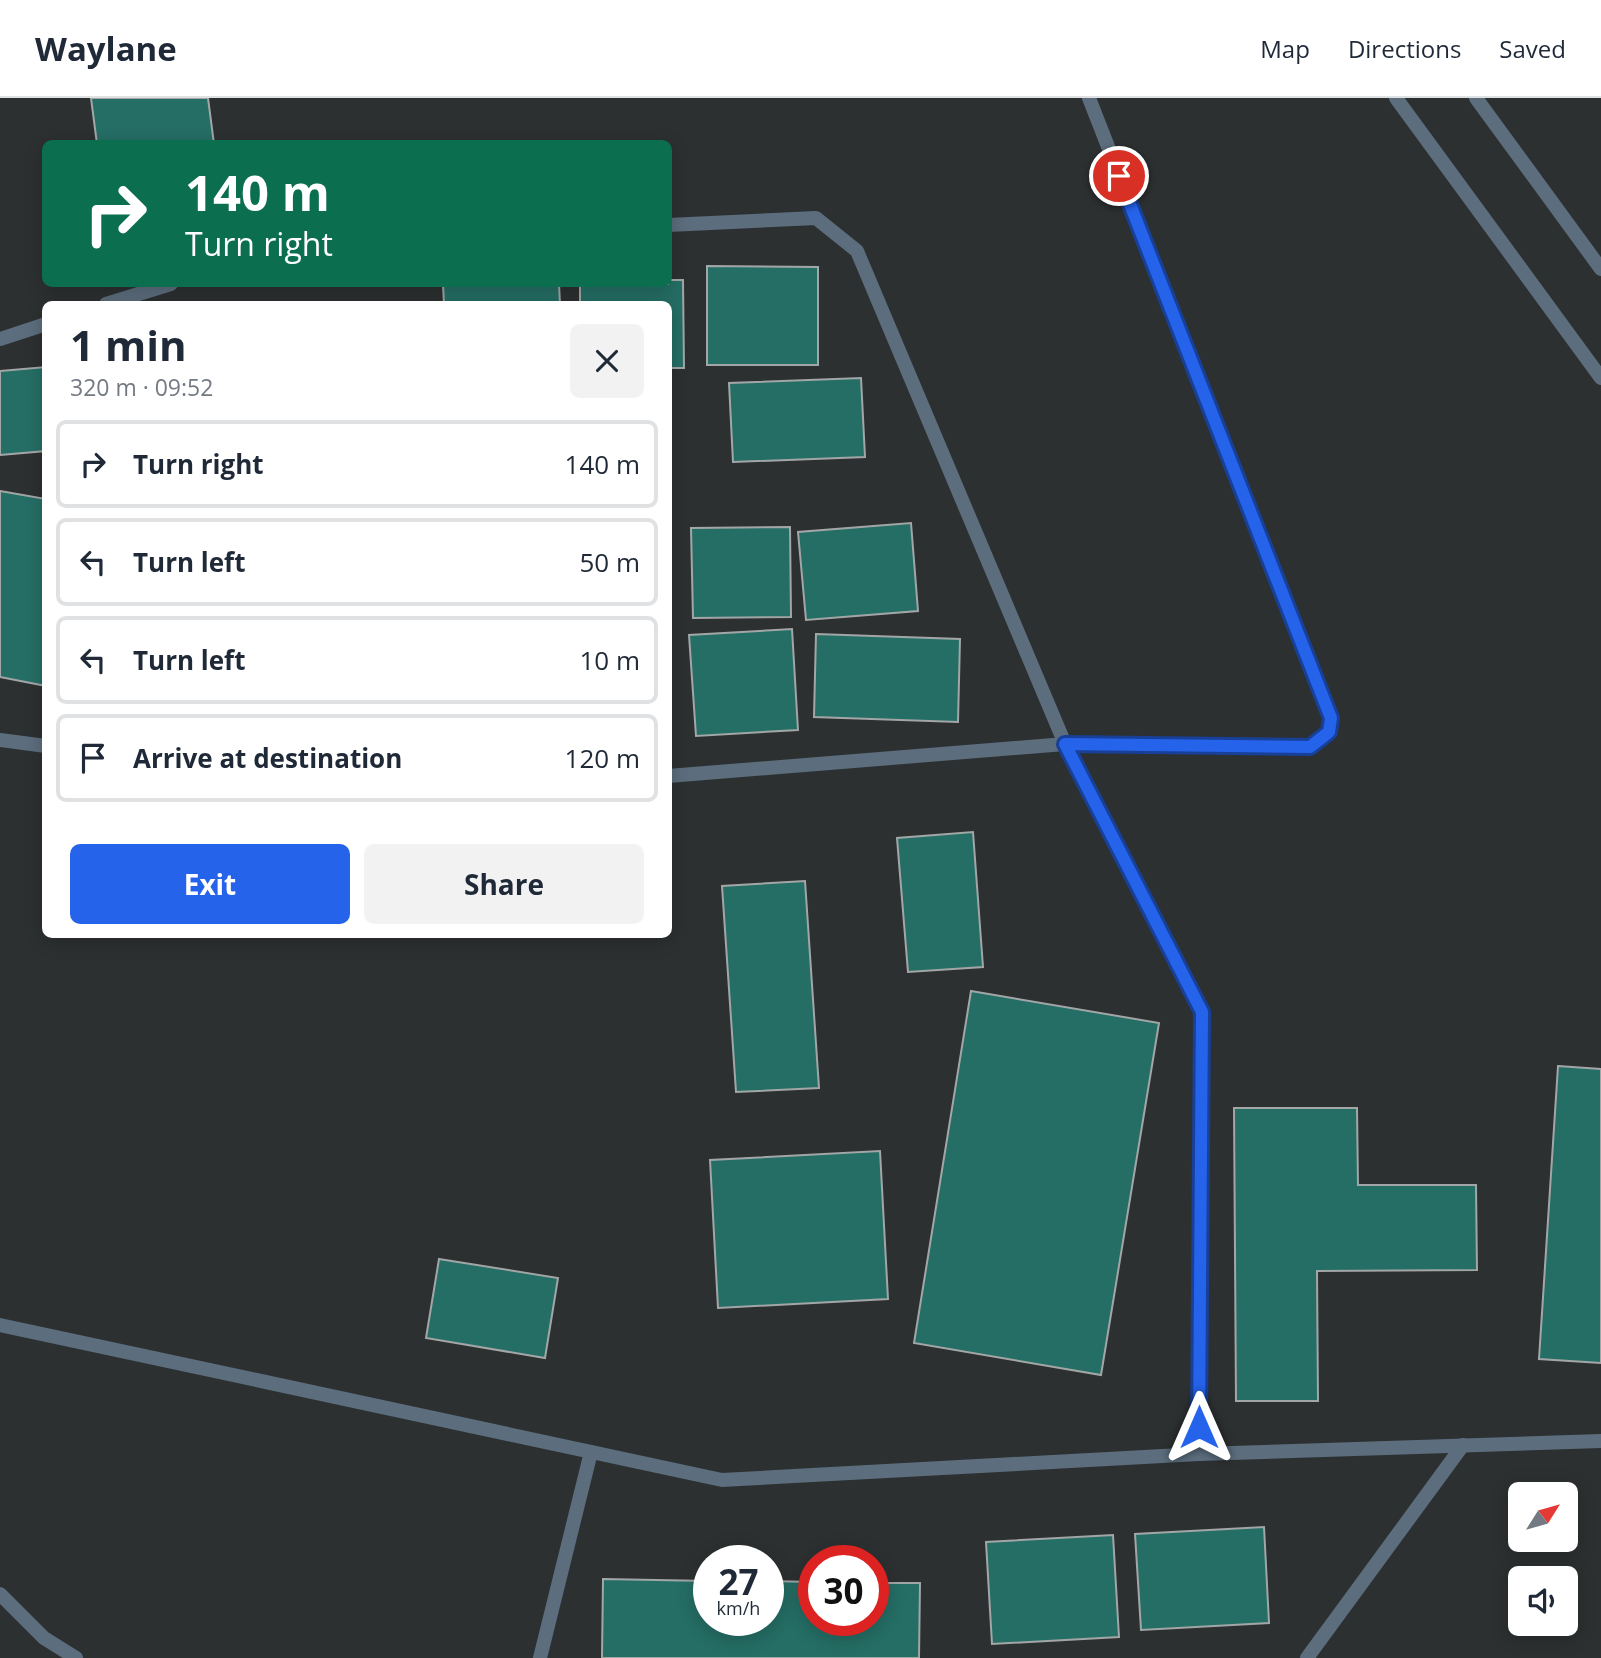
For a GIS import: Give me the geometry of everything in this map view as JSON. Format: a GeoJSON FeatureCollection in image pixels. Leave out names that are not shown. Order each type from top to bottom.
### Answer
{"type":"FeatureCollection","features":[{"type":"Feature","properties":{"kind":"street"},"geometry":{"type":"LineString","coordinates":[[672,776],[1065,744],[1310,747],[1329,732],[1331,718],[1089,98]]}},
{"type":"Feature","properties":{"kind":"street"},"geometry":{"type":"LineString","coordinates":[[1396,98],[1601,378]]}},
{"type":"Feature","properties":{"kind":"street"},"geometry":{"type":"LineString","coordinates":[[1476,98],[1601,269]]}},
{"type":"Feature","properties":{"kind":"street"},"geometry":{"type":"LineString","coordinates":[[672,225],[816,218],[857,251],[1065,744],[1202,1012],[1199,1454]]}},
{"type":"Feature","properties":{"kind":"street"},"geometry":{"type":"LineString","coordinates":[[116,301],[161,287]]}},
{"type":"Feature","properties":{"kind":"street"},"geometry":{"type":"LineString","coordinates":[[0,339],[42,325]]}},
{"type":"Feature","properties":{"kind":"street"},"geometry":{"type":"LineString","coordinates":[[0,740],[42,745]]}},
{"type":"Feature","properties":{"kind":"street"},"geometry":{"type":"LineString","coordinates":[[0,1325],[722,1480],[1199,1454],[1601,1441]]}},
{"type":"Feature","properties":{"kind":"street"},"geometry":{"type":"LineString","coordinates":[[1307,1658],[1463,1446]]}},
{"type":"Feature","properties":{"kind":"street"},"geometry":{"type":"LineString","coordinates":[[540,1658],[591,1452]]}},
{"type":"Feature","properties":{"kind":"street"},"geometry":{"type":"LineString","coordinates":[[0,1594],[44,1638],[76,1658]]}},
{"type":"Feature","properties":{"kind":"building"},"geometry":{"type":"Polygon","coordinates":[[[91,98],[208,98],[213,140],[96,140],[91,98]]]}},
{"type":"Feature","properties":{"kind":"building"},"geometry":{"type":"Polygon","coordinates":[[[707,266],[818,267],[818,365],[707,365],[707,266]]]}},
{"type":"Feature","properties":{"kind":"building"},"geometry":{"type":"Polygon","coordinates":[[[672,280],[683,280],[684,368],[672,368],[672,301],[580,301],[580,287],[672,287],[672,280]]]}},
{"type":"Feature","properties":{"kind":"building"},"geometry":{"type":"Polygon","coordinates":[[[443,287],[559,287],[560,301],[444,301],[443,287]]]}},
{"type":"Feature","properties":{"kind":"building"},"geometry":{"type":"Polygon","coordinates":[[[42,367],[42,451],[0,455],[0,371],[42,367]]]}},
{"type":"Feature","properties":{"kind":"building"},"geometry":{"type":"Polygon","coordinates":[[[861,378],[865,457],[733,462],[729,383],[861,378]]]}},
{"type":"Feature","properties":{"kind":"building"},"geometry":{"type":"Polygon","coordinates":[[[0,491],[42,498],[42,685],[0,677],[0,491]]]}},
{"type":"Feature","properties":{"kind":"building"},"geometry":{"type":"Polygon","coordinates":[[[911,523],[918,611],[806,620],[798,532],[911,523]]]}},
{"type":"Feature","properties":{"kind":"building"},"geometry":{"type":"Polygon","coordinates":[[[790,527],[791,617],[693,618],[691,528],[790,527]]]}},
{"type":"Feature","properties":{"kind":"building"},"geometry":{"type":"Polygon","coordinates":[[[792,629],[798,730],[696,736],[689,635],[792,629]]]}},
{"type":"Feature","properties":{"kind":"building"},"geometry":{"type":"Polygon","coordinates":[[[816,634],[960,639],[958,722],[814,717],[816,634]]]}},
{"type":"Feature","properties":{"kind":"building"},"geometry":{"type":"Polygon","coordinates":[[[973,832],[983,967],[908,972],[897,838],[973,832]]]}},
{"type":"Feature","properties":{"kind":"building"},"geometry":{"type":"Polygon","coordinates":[[[805,881],[819,1088],[736,1092],[722,886],[805,881]]]}},
{"type":"Feature","properties":{"kind":"building"},"geometry":{"type":"Polygon","coordinates":[[[971,991],[1159,1023],[1101,1375],[914,1343],[971,991]]]}},
{"type":"Feature","properties":{"kind":"building"},"geometry":{"type":"Polygon","coordinates":[[[1558,1066],[1601,1069],[1601,1363],[1539,1359],[1558,1066]]]}},
{"type":"Feature","properties":{"kind":"building"},"geometry":{"type":"Polygon","coordinates":[[[1234,1108],[1357,1108],[1358,1185],[1476,1185],[1477,1270],[1317,1271],[1318,1401],[1236,1401],[1234,1108]]]}},
{"type":"Feature","properties":{"kind":"building"},"geometry":{"type":"Polygon","coordinates":[[[880,1151],[888,1299],[718,1308],[710,1160],[880,1151]]]}},
{"type":"Feature","properties":{"kind":"building"},"geometry":{"type":"Polygon","coordinates":[[[439,1259],[558,1278],[545,1358],[426,1338],[439,1259]]]}},
{"type":"Feature","properties":{"kind":"building"},"geometry":{"type":"Polygon","coordinates":[[[1264,1527],[1269,1623],[1141,1630],[1135,1534],[1264,1527]]]}},
{"type":"Feature","properties":{"kind":"building"},"geometry":{"type":"Polygon","coordinates":[[[1113,1535],[1119,1637],[992,1644],[986,1542],[1113,1535]]]}},
{"type":"Feature","properties":{"kind":"building"},"geometry":{"type":"Polygon","coordinates":[[[603,1579],[693,1581],[693,1636],[784,1636],[784,1581],[798,1582],[798,1636],[889,1636],[889,1583],[920,1583],[919,1658],[602,1658],[603,1579]]]}},
{"type":"Feature","properties":{"kind":"route"},"geometry":{"type":"LineString","coordinates":[[1119,176],[1331,718],[1329,732],[1310,747],[1065,744],[1202,1012],[1199,1427]]}}]}
